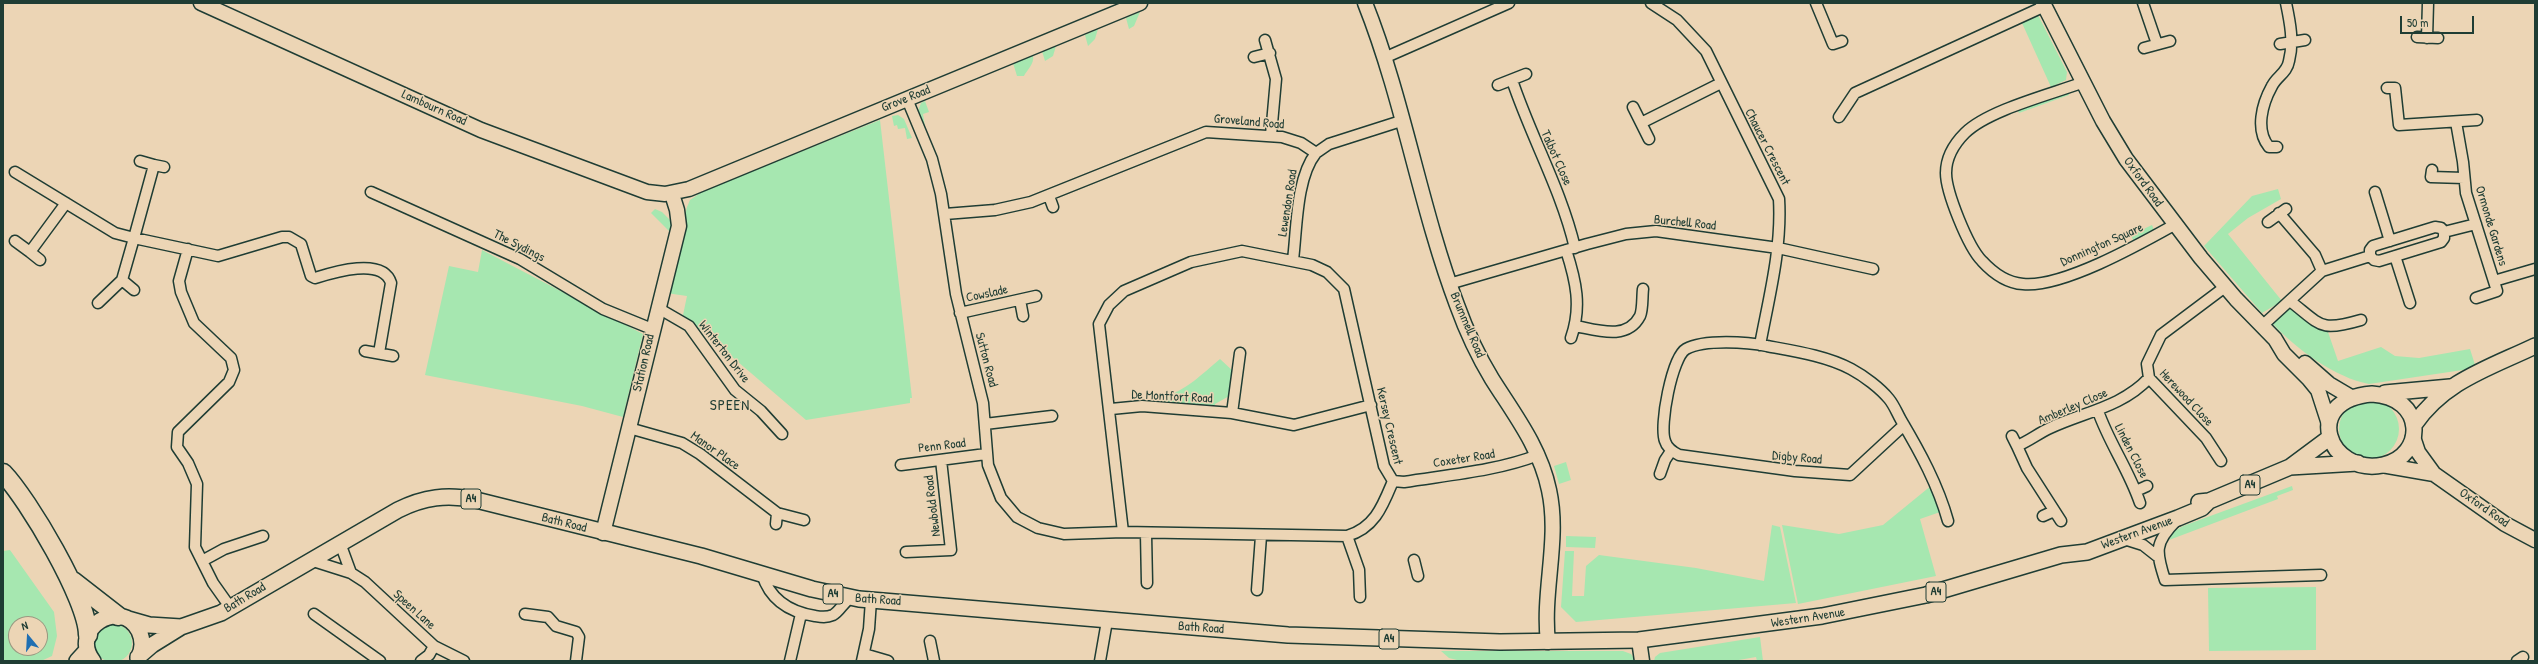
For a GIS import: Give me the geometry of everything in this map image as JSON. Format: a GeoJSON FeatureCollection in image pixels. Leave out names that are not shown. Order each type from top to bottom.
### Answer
{"type":"FeatureCollection","features":[{"type":"Feature","properties":{"kind":"highway"},"geometry":{"type":"LineString","coordinates":[[3,473],[23,499],[70,579],[85,614],[89,648]]}},
{"type":"Feature","properties":{"kind":"highway"},"geometry":{"type":"LineString","coordinates":[[70,579],[122,617]]}},
{"type":"Feature","properties":{"kind":"main road"},"geometry":{"type":"LineString","coordinates":[[2382,465],[2402,455],[2408,448],[2413,431],[2426,409],[2450,387],[2535,346]]}},
{"type":"Feature","properties":{"kind":"main road"},"geometry":{"type":"LineString","coordinates":[[2351,397],[2450,387]]}},
{"type":"Feature","properties":{"kind":"main road"},"geometry":{"type":"LineString","coordinates":[[2380,394],[2394,397],[2402,402],[2408,410],[2413,431]]}},
{"type":"Feature","properties":{"kind":"main road","name":"A4"},"geometry":{"type":"LineString","coordinates":[[2351,397],[2335,410],[2329,431],[2340,453],[2358,463],[2382,465]]}},
{"type":"Feature","properties":{"kind":"main road","name":"Western Avenue"},"geometry":{"type":"LineString","coordinates":[[2290,467],[2329,431]]}},
{"type":"Feature","properties":{"kind":"main road","name":"Western Avenue"},"geometry":{"type":"LineString","coordinates":[[1548,642],[1639,640],[1751,627],[1877,606],[1950,589],[2061,555],[2088,541],[2196,502],[2209,501],[2290,467],[2358,463]]}},
{"type":"Feature","properties":{"kind":"main road","name":"Bath Road"},"geometry":{"type":"LineString","coordinates":[[137,659],[152,645],[181,627],[200,622],[230,607],[410,504],[428,498],[446,496],[476,500],[603,533],[701,556],[850,598],[1107,621],[1336,637],[1548,642]]}},
{"type":"Feature","properties":{"kind":"main road","name":"Western Avenue"},"geometry":{"type":"LineString","coordinates":[[2061,555],[2087,552],[2124,539],[2202,508],[2209,501]]}},
{"type":"Feature","properties":{"kind":"main road"},"geometry":{"type":"LineString","coordinates":[[77,661],[89,648],[100,620],[122,617],[135,626],[141,635],[142,647],[137,659]]}},
{"type":"Feature","properties":{"kind":"main road","name":"Bath Road"},"geometry":{"type":"LineString","coordinates":[[122,617],[150,625],[181,627]]}},
{"type":"Feature","properties":{"kind":"street","name":"Lambourn Road"},"geometry":{"type":"LineString","coordinates":[[201,3],[481,130],[647,192],[672,194]]}},
{"type":"Feature","properties":{"kind":"street","name":"Grove Road"},"geometry":{"type":"LineString","coordinates":[[672,194],[689,189],[1140,3]]}},
{"type":"Feature","properties":{"kind":"street","name":"Brummell Road"},"geometry":{"type":"LineString","coordinates":[[1365,3],[1384,58],[1449,284],[1481,359],[1538,455],[1549,490],[1554,532],[1550,577],[1548,642]]}},
{"type":"Feature","properties":{"kind":"street"},"geometry":{"type":"LineString","coordinates":[[1384,58],[1509,3]]}},
{"type":"Feature","properties":{"kind":"street","name":"Chaucer Crescent"},"geometry":{"type":"LineString","coordinates":[[1650,3],[1677,20],[1706,51],[1779,199],[1780,224],[1778,248]]}},
{"type":"Feature","properties":{"kind":"street"},"geometry":{"type":"LineString","coordinates":[[1816,3],[1834,44],[1842,41]]}},
{"type":"Feature","properties":{"kind":"street"},"geometry":{"type":"LineString","coordinates":[[2144,3],[2157,44]]}},
{"type":"Feature","properties":{"kind":"street"},"geometry":{"type":"LineString","coordinates":[[2277,147],[2269,147],[2264,141],[2261,128],[2264,106],[2272,85],[2286,70],[2292,42],[2286,3]]}},
{"type":"Feature","properties":{"kind":"street"},"geometry":{"type":"LineString","coordinates":[[2428,3],[2422,38],[2438,38]]}},
{"type":"Feature","properties":{"kind":"street"},"geometry":{"type":"LineString","coordinates":[[1839,117],[1855,94],[2044,5]]}},
{"type":"Feature","properties":{"kind":"street","name":"Oxford Road"},"geometry":{"type":"LineString","coordinates":[[2044,5],[2115,141],[2174,225],[2225,287],[2275,339],[2284,354],[2318,390],[2329,431]]}},
{"type":"Feature","properties":{"kind":"street"},"geometry":{"type":"LineString","coordinates":[[1265,40],[1270,53],[1276,79],[1271,135]]}},
{"type":"Feature","properties":{"kind":"street"},"geometry":{"type":"LineString","coordinates":[[2280,44],[2305,40]]}},
{"type":"Feature","properties":{"kind":"street"},"geometry":{"type":"LineString","coordinates":[[2144,48],[2170,41]]}},
{"type":"Feature","properties":{"kind":"street"},"geometry":{"type":"LineString","coordinates":[[1254,57],[1270,53]]}},
{"type":"Feature","properties":{"kind":"street"},"geometry":{"type":"LineString","coordinates":[[1498,85],[1526,74]]}},
{"type":"Feature","properties":{"kind":"street","name":"Talbot Close"},"geometry":{"type":"LineString","coordinates":[[1512,80],[1526,123],[1557,190],[1570,249],[1578,309],[1571,338]]}},
{"type":"Feature","properties":{"kind":"street","name":"Donnington Square"},"geometry":{"type":"LineString","coordinates":[[2084,82],[1989,116],[1965,132],[1950,151],[1946,172],[1948,195],[1981,260],[2002,278],[2024,284],[2047,281],[2078,272],[2120,254],[2174,225]]}},
{"type":"Feature","properties":{"kind":"street"},"geometry":{"type":"LineString","coordinates":[[1641,123],[1721,83]]}},
{"type":"Feature","properties":{"kind":"street"},"geometry":{"type":"LineString","coordinates":[[2387,88],[2395,88],[2400,125],[2476,120]]}},
{"type":"Feature","properties":{"kind":"street","name":"Sutton Road"},"geometry":{"type":"LineString","coordinates":[[907,99],[932,159],[945,214],[960,313],[979,382],[985,424],[986,454],[992,478],[1001,498],[1017,517],[1028,524],[1054,533],[1124,532]]}},
{"type":"Feature","properties":{"kind":"street"},"geometry":{"type":"LineString","coordinates":[[1633,108],[1649,139]]}},
{"type":"Feature","properties":{"kind":"street"},"geometry":{"type":"LineString","coordinates":[[1316,153],[1329,144],[1401,121]]}},
{"type":"Feature","properties":{"kind":"street","name":"Ormonde Gardens"},"geometry":{"type":"LineString","coordinates":[[2456,122],[2464,162],[2466,193],[2497,291],[2476,298]]}},
{"type":"Feature","properties":{"kind":"street","name":"Groveland Road"},"geometry":{"type":"LineString","coordinates":[[945,214],[1011,208],[1049,196],[1196,134],[1215,131],[1271,135],[1301,143],[1316,153]]}},
{"type":"Feature","properties":{"kind":"street","name":"Lewendon Road"},"geometry":{"type":"LineString","coordinates":[[1293,260],[1302,183],[1307,166],[1316,153]]}},
{"type":"Feature","properties":{"kind":"street"},"geometry":{"type":"LineString","coordinates":[[140,162],[164,167]]}},
{"type":"Feature","properties":{"kind":"street"},"geometry":{"type":"LineString","coordinates":[[98,303],[122,280],[154,165]]}},
{"type":"Feature","properties":{"kind":"street"},"geometry":{"type":"LineString","coordinates":[[2432,170],[2431,177],[2464,178]]}},
{"type":"Feature","properties":{"kind":"street"},"geometry":{"type":"LineString","coordinates":[[15,172],[115,233],[218,256],[282,237],[289,237],[301,244],[311,276],[315,278],[345,269],[358,268],[382,272],[389,277],[391,283],[379,353]]}},
{"type":"Feature","properties":{"kind":"street","name":"The Sydings"},"geometry":{"type":"LineString","coordinates":[[371,192],[520,259],[602,309],[652,329]]}},
{"type":"Feature","properties":{"kind":"street"},"geometry":{"type":"LineString","coordinates":[[2375,192],[2390,240]]}},
{"type":"Feature","properties":{"kind":"street","name":"Station Road"},"geometry":{"type":"LineString","coordinates":[[603,533],[630,428],[652,329],[679,226],[678,210],[672,194]]}},
{"type":"Feature","properties":{"kind":"street"},"geometry":{"type":"LineString","coordinates":[[1049,196],[1053,207]]}},
{"type":"Feature","properties":{"kind":"street"},"geometry":{"type":"LineString","coordinates":[[30,252],[66,203]]}},
{"type":"Feature","properties":{"kind":"street"},"geometry":{"type":"LineString","coordinates":[[2268,222],[2282,211],[2315,255],[2322,271]]}},
{"type":"Feature","properties":{"kind":"street"},"geometry":{"type":"LineString","coordinates":[[2444,232],[2476,224]]}},
{"type":"Feature","properties":{"kind":"street"},"geometry":{"type":"LineString","coordinates":[[2435,227],[2440,228],[2444,232],[2444,238],[2441,242],[2376,261],[2370,256],[2370,250],[2373,246],[2390,240],[2435,227]]}},
{"type":"Feature","properties":{"kind":"street","name":"Burchell Road"},"geometry":{"type":"LineString","coordinates":[[1449,284],[1626,234],[1656,231],[1778,248],[1873,269]]}},
{"type":"Feature","properties":{"kind":"street"},"geometry":{"type":"LineString","coordinates":[[15,241],[40,260]]}},
{"type":"Feature","properties":{"kind":"street"},"geometry":{"type":"LineString","coordinates":[[1760,345],[1778,248]]}},
{"type":"Feature","properties":{"kind":"street"},"geometry":{"type":"LineString","coordinates":[[188,249],[179,281],[181,292],[194,323],[230,358],[234,370],[229,382],[178,432],[177,447],[188,463],[197,484],[195,547],[230,607]]}},
{"type":"Feature","properties":{"kind":"street","name":"Kersey Crescent"},"geometry":{"type":"LineString","coordinates":[[1242,251],[1293,260],[1327,272],[1344,289],[1384,466],[1393,481],[1376,518],[1359,533],[1348,536],[1146,534],[1124,532],[1111,409],[1099,324],[1109,305],[1124,291],[1191,262],[1242,251]]}},
{"type":"Feature","properties":{"kind":"street"},"geometry":{"type":"LineString","coordinates":[[2262,326],[2322,271],[2370,256]]}},
{"type":"Feature","properties":{"kind":"street"},"geometry":{"type":"LineString","coordinates":[[2395,256],[2410,303]]}},
{"type":"Feature","properties":{"kind":"street"},"geometry":{"type":"LineString","coordinates":[[2494,281],[2535,269]]}},
{"type":"Feature","properties":{"kind":"street"},"geometry":{"type":"LineString","coordinates":[[122,280],[134,290]]}},
{"type":"Feature","properties":{"kind":"street","name":"Herewood Close"},"geometry":{"type":"LineString","coordinates":[[2221,461],[2206,438],[2149,378],[2147,364],[2161,335],[2225,287]]}},
{"type":"Feature","properties":{"kind":"street"},"geometry":{"type":"LineString","coordinates":[[1575,326],[1620,333],[1628,330],[1640,316],[1643,289]]}},
{"type":"Feature","properties":{"kind":"street","name":"Cowslade"},"geometry":{"type":"LineString","coordinates":[[960,313],[1036,296]]}},
{"type":"Feature","properties":{"kind":"street","name":"Cowslade"},"geometry":{"type":"LineString","coordinates":[[1020,300],[1024,316]]}},
{"type":"Feature","properties":{"kind":"street"},"geometry":{"type":"LineString","coordinates":[[2290,301],[2325,327],[2336,327],[2361,320]]}},
{"type":"Feature","properties":{"kind":"street","name":"Winterton Drive"},"geometry":{"type":"LineString","coordinates":[[658,308],[689,326],[735,390],[761,411],[782,434]]}},
{"type":"Feature","properties":{"kind":"street","name":"Oxford Road"},"geometry":{"type":"LineString","coordinates":[[2275,339],[2282,342],[2329,384],[2351,397]]}},
{"type":"Feature","properties":{"kind":"street"},"geometry":{"type":"LineString","coordinates":[[1660,474],[1665,460],[1671,451],[1664,440],[1668,393],[1679,359],[1685,349],[1698,345],[1744,342],[1838,363],[1852,369],[1890,400],[1931,476],[1948,521]]}},
{"type":"Feature","properties":{"kind":"street"},"geometry":{"type":"LineString","coordinates":[[365,351],[393,356]]}},
{"type":"Feature","properties":{"kind":"street"},"geometry":{"type":"LineString","coordinates":[[1232,413],[1240,353]]}},
{"type":"Feature","properties":{"kind":"street","name":"Amberley Close"},"geometry":{"type":"LineString","coordinates":[[2017,446],[2049,428],[2098,411],[2122,400],[2140,388],[2149,378]]}},
{"type":"Feature","properties":{"kind":"street","name":"De Montfort Road"},"geometry":{"type":"LineString","coordinates":[[1111,409],[1142,406],[1232,413],[1294,425],[1371,405]]}},
{"type":"Feature","properties":{"kind":"street","name":"Linden Close"},"geometry":{"type":"LineString","coordinates":[[2098,411],[2107,436],[2136,491],[2140,502]]}},
{"type":"Feature","properties":{"kind":"street"},"geometry":{"type":"LineString","coordinates":[[985,424],[1052,416]]}},
{"type":"Feature","properties":{"kind":"street","name":"Digby Road"},"geometry":{"type":"LineString","coordinates":[[1671,451],[1679,455],[1730,464],[1850,475],[1904,426]]}},
{"type":"Feature","properties":{"kind":"street","name":"Manor Place"},"geometry":{"type":"LineString","coordinates":[[630,428],[663,437],[688,447],[777,513],[804,520]]}},
{"type":"Feature","properties":{"kind":"street","name":"Oxford Road"},"geometry":{"type":"LineString","coordinates":[[2413,431],[2418,452],[2434,474],[2505,524],[2535,540]]}},
{"type":"Feature","properties":{"kind":"street"},"geometry":{"type":"LineString","coordinates":[[2012,436],[2027,468],[2061,521]]}},
{"type":"Feature","properties":{"kind":"street","name":"Penn Road"},"geometry":{"type":"LineString","coordinates":[[901,465],[986,454]]}},
{"type":"Feature","properties":{"kind":"street","name":"Coxeter Road"},"geometry":{"type":"LineString","coordinates":[[1393,481],[1404,482],[1492,468],[1515,463],[1538,455]]}},
{"type":"Feature","properties":{"kind":"street","name":"Newbold Road"},"geometry":{"type":"LineString","coordinates":[[906,552],[951,550],[940,460]]}},
{"type":"Feature","properties":{"kind":"street","name":"Oxford Road"},"geometry":{"type":"LineString","coordinates":[[2382,465],[2434,474]]}},
{"type":"Feature","properties":{"kind":"street"},"geometry":{"type":"LineString","coordinates":[[2136,491],[2147,486]]}},
{"type":"Feature","properties":{"kind":"street"},"geometry":{"type":"LineString","coordinates":[[2043,516],[2054,511]]}},
{"type":"Feature","properties":{"kind":"street"},"geometry":{"type":"LineString","coordinates":[[776,524],[777,513]]}},
{"type":"Feature","properties":{"kind":"street"},"geometry":{"type":"LineString","coordinates":[[2178,518],[2164,533],[2157,556],[2164,580],[2321,575]]}},
{"type":"Feature","properties":{"kind":"street"},"geometry":{"type":"LineString","coordinates":[[1146,534],[1147,583]]}},
{"type":"Feature","properties":{"kind":"street"},"geometry":{"type":"LineString","coordinates":[[202,561],[224,550],[263,536]]}},
{"type":"Feature","properties":{"kind":"street"},"geometry":{"type":"LineString","coordinates":[[1257,590],[1261,536]]}},
{"type":"Feature","properties":{"kind":"street"},"geometry":{"type":"LineString","coordinates":[[1348,536],[1359,570],[1360,597]]}},
{"type":"Feature","properties":{"kind":"street"},"geometry":{"type":"LineString","coordinates":[[2124,539],[2143,545],[2157,556]]}},
{"type":"Feature","properties":{"kind":"street"},"geometry":{"type":"LineString","coordinates":[[340,543],[351,573]]}},
{"type":"Feature","properties":{"kind":"street","name":"Speen Lane"},"geometry":{"type":"LineString","coordinates":[[310,560],[351,573],[365,582],[434,646],[464,661]]}},
{"type":"Feature","properties":{"kind":"street"},"geometry":{"type":"LineString","coordinates":[[1414,560],[1418,576]]}},
{"type":"Feature","properties":{"kind":"street"},"geometry":{"type":"LineString","coordinates":[[762,574],[766,586],[778,600],[801,614],[825,618],[834,614],[842,604],[850,598]]}},
{"type":"Feature","properties":{"kind":"street"},"geometry":{"type":"LineString","coordinates":[[871,600],[863,658],[888,661]]}},
{"type":"Feature","properties":{"kind":"street"},"geometry":{"type":"LineString","coordinates":[[314,614],[380,661]]}},
{"type":"Feature","properties":{"kind":"street"},"geometry":{"type":"LineString","coordinates":[[525,614],[548,617],[556,626],[576,632],[579,637],[576,661]]}},
{"type":"Feature","properties":{"kind":"street"},"geometry":{"type":"LineString","coordinates":[[790,661],[801,614]]}},
{"type":"Feature","properties":{"kind":"street"},"geometry":{"type":"LineString","coordinates":[[1100,661],[1107,621]]}},
{"type":"Feature","properties":{"kind":"street"},"geometry":{"type":"LineString","coordinates":[[1639,640],[1642,661]]}},
{"type":"Feature","properties":{"kind":"street"},"geometry":{"type":"LineString","coordinates":[[930,641],[934,661]]}},
{"type":"Feature","properties":{"kind":"street"},"geometry":{"type":"LineString","coordinates":[[421,661],[430,655],[434,646]]}},
{"type":"Feature","properties":{"kind":"green space"},"geometry":{"type":"Polygon","coordinates":[[[1140,12],[1134,26],[1129,29],[1126,18],[1140,12]]]}},
{"type":"Feature","properties":{"kind":"green space"},"geometry":{"type":"Polygon","coordinates":[[[2038,15],[2067,72],[2066,80],[2051,87],[2022,23],[2038,15]]]}},
{"type":"Feature","properties":{"kind":"green space"},"geometry":{"type":"Polygon","coordinates":[[[1098,29],[1095,39],[1088,46],[1085,35],[1098,29]]]}},
{"type":"Feature","properties":{"kind":"green space"},"geometry":{"type":"Polygon","coordinates":[[[1056,46],[1053,56],[1045,61],[1042,51],[1056,46]]]}},
{"type":"Feature","properties":{"kind":"green space"},"geometry":{"type":"Polygon","coordinates":[[[1033,55],[1032,64],[1024,76],[1017,76],[1013,63],[1033,55]]]}},
{"type":"Feature","properties":{"kind":"green space"},"geometry":{"type":"Polygon","coordinates":[[[2068,91],[2069,95],[2019,113],[2017,109],[2068,91]]]}},
{"type":"Feature","properties":{"kind":"green space"},"geometry":{"type":"Polygon","coordinates":[[[925,101],[929,112],[923,114],[926,133],[918,111],[921,103],[925,101]]]}},
{"type":"Feature","properties":{"kind":"green space"},"geometry":{"type":"Polygon","coordinates":[[[898,115],[904,119],[912,138],[907,139],[905,128],[898,129],[897,125],[894,126],[892,116],[898,115]]]}},
{"type":"Feature","properties":{"kind":"green space"},"geometry":{"type":"Polygon","coordinates":[[[880,120],[912,398],[910,398],[910,403],[806,420],[683,315],[687,296],[666,293],[687,207],[690,200],[703,191],[880,120]]]}},
{"type":"Feature","properties":{"kind":"green space"},"geometry":{"type":"Polygon","coordinates":[[[2278,189],[2281,199],[2248,218],[2228,234],[2282,301],[2262,313],[2204,246],[2252,196],[2278,189]]]}},
{"type":"Feature","properties":{"kind":"green space"},"geometry":{"type":"Polygon","coordinates":[[[655,209],[662,212],[675,225],[673,235],[651,213],[655,209]]]}},
{"type":"Feature","properties":{"kind":"green space"},"geometry":{"type":"Polygon","coordinates":[[[2152,225],[2154,230],[2133,240],[2131,235],[2152,225]]]}},
{"type":"Feature","properties":{"kind":"green space"},"geometry":{"type":"Polygon","coordinates":[[[482,250],[643,334],[623,417],[582,406],[425,375],[449,266],[478,272],[482,250]]]}},
{"type":"Feature","properties":{"kind":"green space"},"geometry":{"type":"Polygon","coordinates":[[[2289,303],[2328,332],[2338,361],[2381,347],[2395,356],[2419,358],[2470,349],[2476,368],[2369,384],[2356,381],[2343,376],[2317,361],[2282,334],[2273,324],[2279,318],[2277,315],[2289,303]]]}},
{"type":"Feature","properties":{"kind":"green space"},"geometry":{"type":"Polygon","coordinates":[[[1220,359],[1234,372],[1231,395],[1215,404],[1215,409],[1159,401],[1162,397],[1170,395],[1186,386],[1220,359]]]}},
{"type":"Feature","properties":{"kind":"green space"},"geometry":{"type":"Polygon","coordinates":[[[2363,399],[2375,399],[2391,407],[2397,417],[2399,429],[2397,441],[2391,451],[2375,459],[2363,459],[2347,451],[2339,435],[2339,423],[2347,407],[2363,399]]]}},
{"type":"Feature","properties":{"kind":"green space"},"geometry":{"type":"Polygon","coordinates":[[[1566,462],[1571,480],[1559,484],[1554,466],[1566,462]]]}},
{"type":"Feature","properties":{"kind":"green space"},"geometry":{"type":"Polygon","coordinates":[[[1932,485],[1943,511],[1920,519],[1936,576],[1798,604],[1782,525],[1839,534],[1883,525],[1932,485]]]}},
{"type":"Feature","properties":{"kind":"green space"},"geometry":{"type":"Polygon","coordinates":[[[2292,486],[2293,490],[2277,496],[2278,499],[2169,540],[2173,532],[2183,526],[2292,486]]]}},
{"type":"Feature","properties":{"kind":"green space"},"geometry":{"type":"Polygon","coordinates":[[[1772,525],[1780,527],[1796,603],[1576,622],[1561,607],[1565,551],[1574,551],[1572,596],[1584,596],[1586,566],[1599,555],[1696,568],[1764,581],[1772,525]]]}},
{"type":"Feature","properties":{"kind":"green space"},"geometry":{"type":"Polygon","coordinates":[[[1566,536],[1596,537],[1595,548],[1566,547],[1566,536]]]}},
{"type":"Feature","properties":{"kind":"green space"},"geometry":{"type":"Polygon","coordinates":[[[10,550],[54,612],[57,636],[52,656],[41,661],[3,661],[3,551],[10,550]]]}},
{"type":"Feature","properties":{"kind":"green space"},"geometry":{"type":"Polygon","coordinates":[[[2316,587],[2316,650],[2209,651],[2208,588],[2316,587]]]}},
{"type":"Feature","properties":{"kind":"green space"},"geometry":{"type":"Polygon","coordinates":[[[113,624],[123,627],[129,633],[132,643],[129,653],[123,659],[113,662],[103,659],[97,653],[94,643],[97,633],[103,627],[113,624]]]}},
{"type":"Feature","properties":{"kind":"green space"},"geometry":{"type":"Polygon","coordinates":[[[1760,637],[1763,661],[1757,661],[1756,657],[1733,661],[1654,661],[1655,657],[1660,653],[1760,637]]]}},
{"type":"Feature","properties":{"kind":"green space"},"geometry":{"type":"Polygon","coordinates":[[[1441,651],[1623,651],[1631,654],[1636,661],[1461,661],[1449,658],[1441,651]]]}},
{"type":"Feature","properties":{"kind":"district","name":"SPEEN"},"geometry":{"type":"Point","coordinates":[730,406]}}]}
